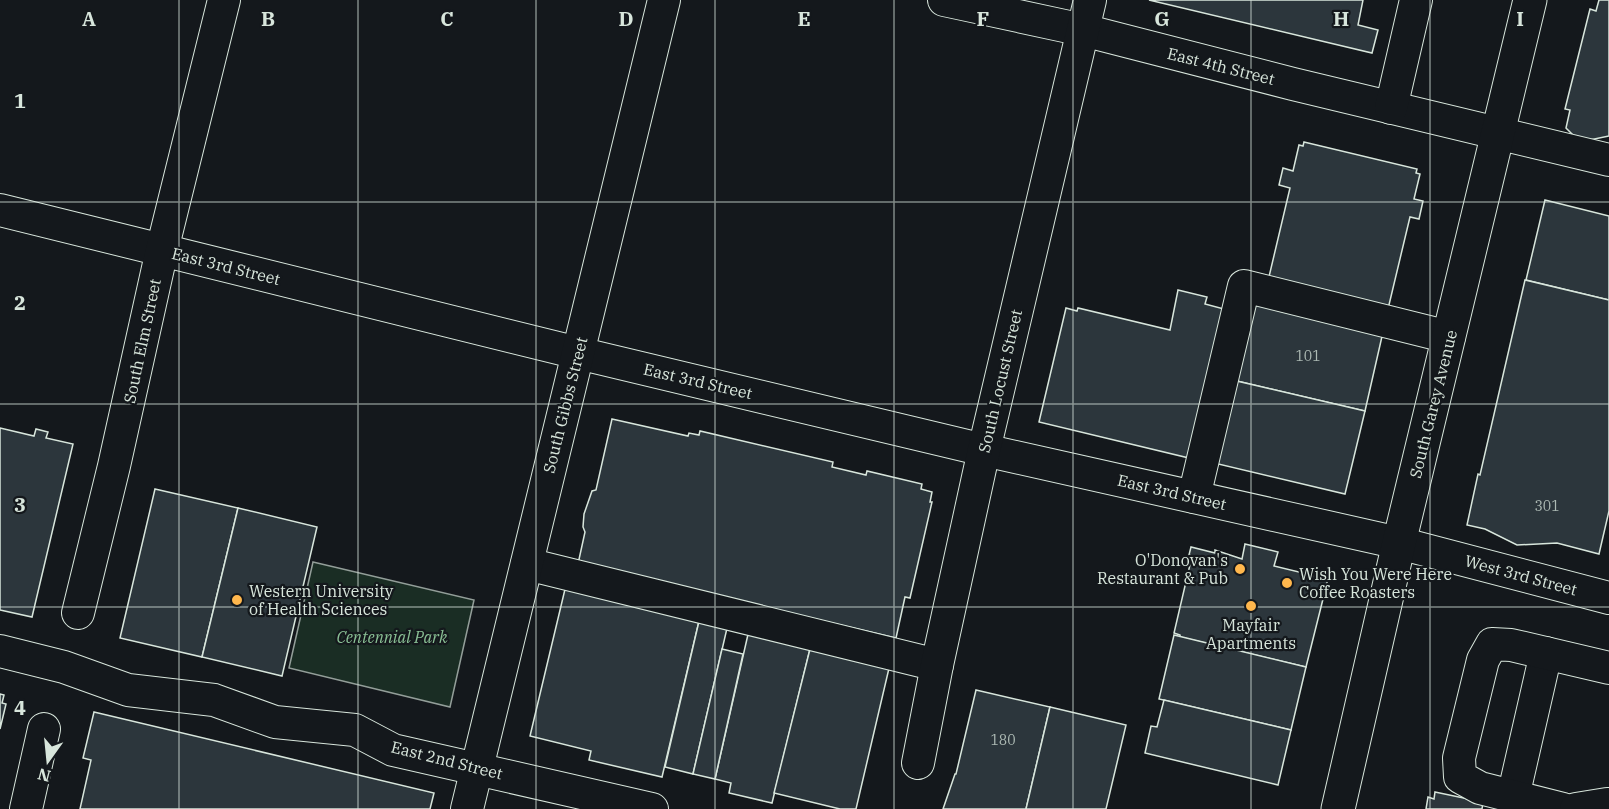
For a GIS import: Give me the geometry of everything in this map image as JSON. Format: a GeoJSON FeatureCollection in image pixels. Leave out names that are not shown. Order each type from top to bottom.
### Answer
{"type":"FeatureCollection","features":[{"type":"Feature","properties":{"kind":"main road","name":"South Garey Avenue"},"geometry":{"type":"LineString","coordinates":[[1338,809],[1399,543],[1530,0]]}},
{"type":"Feature","properties":{"kind":"street","name":"South Elm Street"},"geometry":{"type":"LineString","coordinates":[[78,613],[114,466],[162,250],[224,0]]}},
{"type":"Feature","properties":{"kind":"street","name":"South Gibbs Street"},"geometry":{"type":"LineString","coordinates":[[467,809],[664,0]]}},
{"type":"Feature","properties":{"kind":"street","name":"East 4th Street"},"geometry":{"type":"LineString","coordinates":[[944,0],[1083,30],[1391,108],[1609,160]]}},
{"type":"Feature","properties":{"kind":"street","name":"South Locust Street"},"geometry":{"type":"LineString","coordinates":[[918,763],[984,450],[1090,0]]}},
{"type":"Feature","properties":{"kind":"street"},"geometry":{"type":"LineString","coordinates":[[1391,108],[1416,0]]}},
{"type":"Feature","properties":{"kind":"street","name":"East 3rd Street"},"geometry":{"type":"LineString","coordinates":[[0,210],[578,353],[984,450],[1399,543]]}},
{"type":"Feature","properties":{"kind":"street"},"geometry":{"type":"LineString","coordinates":[[1194,497],[1244,286],[1449,337]]}},
{"type":"Feature","properties":{"kind":"street","name":"West 3rd Street"},"geometry":{"type":"LineString","coordinates":[[1399,543],[1608,592]]}},
{"type":"Feature","properties":{"kind":"street"},"geometry":{"type":"LineString","coordinates":[[527,564],[937,665]]}},
{"type":"Feature","properties":{"kind":"street"},"geometry":{"type":"LineString","coordinates":[[1563,809],[1480,789],[1460,777],[1460,758],[1483,660],[1492,644],[1511,645],[1609,668]]}},
{"type":"Feature","properties":{"kind":"street","name":"East 2nd Street"},"geometry":{"type":"LineString","coordinates":[[0,651],[64,668],[128,690],[214,700],[275,722],[355,730],[393,750],[652,809]]}},
{"type":"Feature","properties":{"kind":"street"},"geometry":{"type":"LineString","coordinates":[[1513,797],[1546,653]]}},
{"type":"Feature","properties":{"kind":"street"},"geometry":{"type":"LineString","coordinates":[[26,809],[44,729]]}},
{"type":"Feature","properties":{"kind":"street"},"geometry":{"type":"LineString","coordinates":[[1576,809],[1607,802]]}},
{"type":"Feature","properties":{"kind":"green space","name":"Centennial Park"},"geometry":{"type":"Polygon","coordinates":[[[313,562],[474,600],[450,707],[289,668],[313,562]]]}},
{"type":"Feature","properties":{"kind":"building"},"geometry":{"type":"Polygon","coordinates":[[[1149,0],[1363,0],[1358,25],[1378,30],[1372,53],[1149,0]]]}},
{"type":"Feature","properties":{"kind":"building"},"geometry":{"type":"Polygon","coordinates":[[[1599,0],[1609,0],[1609,136],[1580,142],[1566,128],[1570,110],[1565,109],[1590,9],[1596,11],[1599,0]]]}},
{"type":"Feature","properties":{"kind":"building"},"geometry":{"type":"Polygon","coordinates":[[[1304,142],[1417,169],[1416,173],[1420,174],[1414,199],[1423,201],[1419,219],[1410,217],[1388,309],[1268,281],[1290,188],[1279,185],[1283,168],[1293,171],[1299,145],[1303,146],[1304,142]]]}},
{"type":"Feature","properties":{"kind":"building"},"geometry":{"type":"Polygon","coordinates":[[[1545,200],[1609,216],[1609,300],[1526,280],[1545,200]]]}},
{"type":"Feature","properties":{"kind":"building"},"geometry":{"type":"Polygon","coordinates":[[[1525,280],[1609,300],[1609,511],[1599,554],[1557,543],[1517,545],[1485,529],[1467,525],[1525,280]]]}},
{"type":"Feature","properties":{"kind":"building"},"geometry":{"type":"Polygon","coordinates":[[[1178,290],[1207,297],[1205,304],[1224,309],[1189,458],[1039,422],[1066,308],[1077,311],[1078,308],[1170,330],[1178,290]]]}},
{"type":"Feature","properties":{"kind":"building"},"geometry":{"type":"Polygon","coordinates":[[[1252,300],[1383,332],[1365,411],[1233,380],[1252,300]]]}},
{"type":"Feature","properties":{"kind":"building"},"geometry":{"type":"Polygon","coordinates":[[[1228,379],[1365,411],[1345,494],[1214,463],[1228,379]]]}},
{"type":"Feature","properties":{"kind":"building"},"geometry":{"type":"Polygon","coordinates":[[[612,419],[688,436],[689,433],[699,435],[700,431],[833,462],[832,467],[866,475],[867,471],[922,484],[921,489],[932,492],[930,502],[932,502],[910,598],[905,597],[896,638],[578,564],[585,532],[584,514],[592,491],[596,490],[612,419]]]}},
{"type":"Feature","properties":{"kind":"building"},"geometry":{"type":"Polygon","coordinates":[[[0,428],[34,436],[36,429],[48,432],[46,438],[73,444],[32,617],[0,610],[0,428]]]}},
{"type":"Feature","properties":{"kind":"building"},"geometry":{"type":"Polygon","coordinates":[[[155,489],[238,508],[202,657],[120,638],[155,489]]]}},
{"type":"Feature","properties":{"kind":"building"},"geometry":{"type":"Polygon","coordinates":[[[238,508],[317,527],[282,676],[202,657],[238,508]]]}},
{"type":"Feature","properties":{"kind":"building","name":"Mayfair Apartments"},"geometry":{"type":"Polygon","coordinates":[[[1245,544],[1278,552],[1274,566],[1328,579],[1306,667],[1180,637],[1174,633],[1192,556],[1189,555],[1191,547],[1215,553],[1215,550],[1242,559],[1245,544]]]}},
{"type":"Feature","properties":{"kind":"building"},"geometry":{"type":"Polygon","coordinates":[[[566,585],[700,617],[662,777],[589,760],[591,751],[530,736],[566,585]]]}},
{"type":"Feature","properties":{"kind":"building"},"geometry":{"type":"Polygon","coordinates":[[[700,617],[728,624],[693,774],[665,767],[700,617]]]}},
{"type":"Feature","properties":{"kind":"building"},"geometry":{"type":"Polygon","coordinates":[[[749,630],[811,645],[772,803],[729,793],[731,783],[715,779],[749,630]]]}},
{"type":"Feature","properties":{"kind":"building"},"geometry":{"type":"Polygon","coordinates":[[[1174,635],[1306,667],[1291,730],[1159,699],[1174,635]]]}},
{"type":"Feature","properties":{"kind":"building"},"geometry":{"type":"Polygon","coordinates":[[[811,645],[890,664],[856,809],[840,809],[774,793],[811,645]]]}},
{"type":"Feature","properties":{"kind":"building"},"geometry":{"type":"Polygon","coordinates":[[[722,649],[743,654],[715,779],[693,774],[722,649]]]}},
{"type":"Feature","properties":{"kind":"building"},"geometry":{"type":"Polygon","coordinates":[[[976,690],[1050,707],[1026,809],[943,809],[956,774],[976,690]]]}},
{"type":"Feature","properties":{"kind":"building"},"geometry":{"type":"Polygon","coordinates":[[[0,694],[4,695],[2,703],[6,704],[0,729],[0,694]]]}},
{"type":"Feature","properties":{"kind":"building"},"geometry":{"type":"Polygon","coordinates":[[[1164,700],[1291,730],[1278,785],[1145,753],[1151,726],[1157,727],[1164,700]]]}},
{"type":"Feature","properties":{"kind":"building"},"geometry":{"type":"Polygon","coordinates":[[[1050,707],[1126,725],[1106,809],[1026,809],[1050,707]]]}},
{"type":"Feature","properties":{"kind":"building"},"geometry":{"type":"Polygon","coordinates":[[[94,712],[434,793],[430,809],[80,809],[91,760],[83,758],[94,712]]]}},
{"type":"Feature","properties":{"kind":"building"},"geometry":{"type":"Polygon","coordinates":[[[1435,792],[1483,802],[1482,809],[1426,809],[1428,797],[1434,799],[1435,792]]]}},
{"type":"Feature","properties":{"kind":"place","name":"O'Donovan's Restaurant & Pub"},"geometry":{"type":"Point","coordinates":[1240,569]}},
{"type":"Feature","properties":{"kind":"place","name":"Wish You Were Here Coffee Roasters"},"geometry":{"type":"Point","coordinates":[1287,583]}},
{"type":"Feature","properties":{"kind":"place","name":"Western University of Health Sciences"},"geometry":{"type":"Point","coordinates":[237,600]}},
{"type":"Feature","properties":{"kind":"place","name":"Mayfair Apartments"},"geometry":{"type":"Point","coordinates":[1251,606]}}]}
